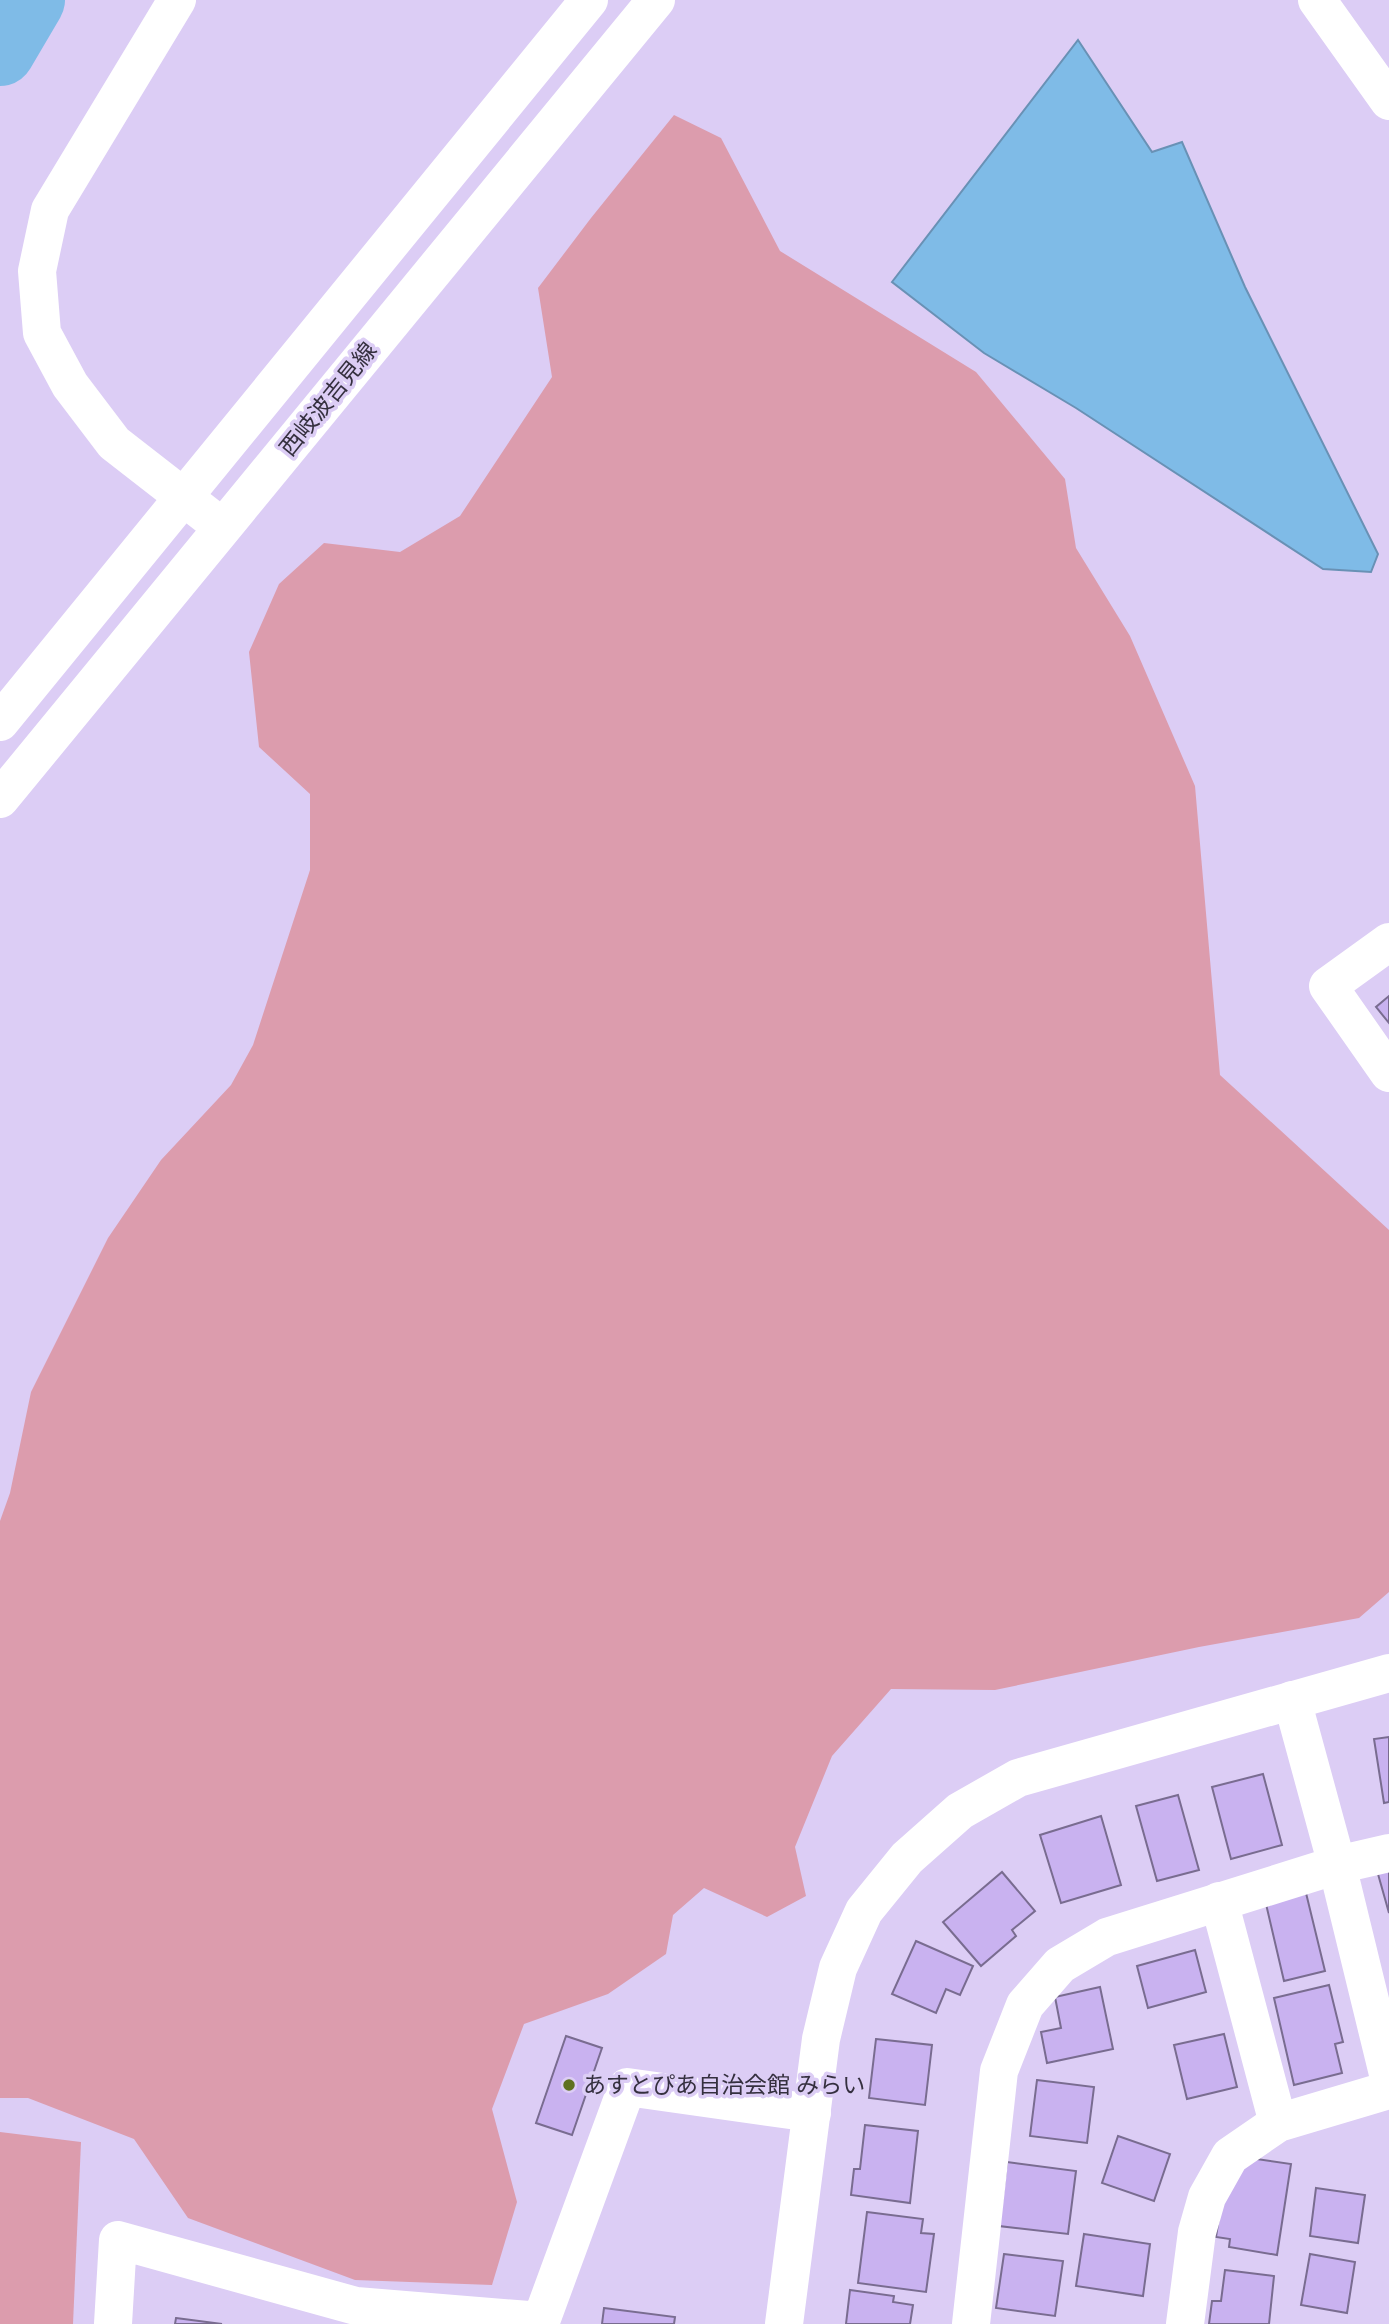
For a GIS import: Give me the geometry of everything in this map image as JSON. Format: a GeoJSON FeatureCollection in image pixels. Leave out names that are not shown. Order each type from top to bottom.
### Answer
{"type":"FeatureCollection","features":[{"type":"Feature","properties":{"kind":"street"},"geometry":{"type":"LineString","coordinates":[[177,0],[50,210],[37,271],[42,333],[70,385],[114,443],[222,527]]}},
{"type":"Feature","properties":{"kind":"street"},"geometry":{"type":"LineString","coordinates":[[0,722],[590,0]]}},
{"type":"Feature","properties":{"kind":"street","name":"西岐波吉見線"},"geometry":{"type":"LineString","coordinates":[[0,799],[656,0]]}},
{"type":"Feature","properties":{"kind":"street"},"geometry":{"type":"LineString","coordinates":[[1317,0],[1389,101]]}},
{"type":"Feature","properties":{"kind":"street"},"geometry":{"type":"LineString","coordinates":[[1389,942],[1328,986],[1389,1073]]}},
{"type":"Feature","properties":{"kind":"street"},"geometry":{"type":"LineString","coordinates":[[784,2324],[821,2039],[838,1968],[864,1911],[907,1858],[960,1811],[1017,1778],[1389,1672]]}},
{"type":"Feature","properties":{"kind":"street"},"geometry":{"type":"LineString","coordinates":[[1292,1700],[1337,1865],[1389,2078]]}},
{"type":"Feature","properties":{"kind":"street"},"geometry":{"type":"LineString","coordinates":[[971,2324],[999,2071],[1025,2005],[1060,1965],[1107,1937],[1337,1865],[1389,1853]]}},
{"type":"Feature","properties":{"kind":"street"},"geometry":{"type":"LineString","coordinates":[[1219,1901],[1278,2123]]}},
{"type":"Feature","properties":{"kind":"street"},"geometry":{"type":"LineString","coordinates":[[113,2324],[118,2240],[356,2306],[541,2320],[627,2087],[812,2113]]}},
{"type":"Feature","properties":{"kind":"street"},"geometry":{"type":"LineString","coordinates":[[1185,2324],[1197,2232],[1207,2196],[1230,2156],[1278,2123],[1389,2090]]}},
{"type":"Feature","properties":{"kind":"shaded area"},"geometry":{"type":"Polygon","coordinates":[[[674,115],[721,138],[780,251],[976,372],[1065,479],[1076,548],[1130,636],[1195,786],[1220,1075],[1389,1230],[1389,1592],[1359,1618],[1199,1647],[995,1690],[891,1689],[832,1756],[795,1847],[806,1896],[767,1917],[704,1888],[673,1915],[666,1954],[608,1994],[524,2024],[492,2109],[517,2202],[492,2285],[355,2280],[188,2218],[134,2139],[28,2098],[0,2098],[0,1521],[10,1493],[31,1392],[108,1238],[161,1160],[231,1085],[253,1045],[310,870],[310,794],[259,747],[249,652],[279,584],[324,543],[400,552],[460,516],[552,377],[538,288],[674,115]]]}},
{"type":"Feature","properties":{"kind":"shaded area"},"geometry":{"type":"Polygon","coordinates":[[[0,2132],[81,2142],[73,2324],[0,2324],[0,2132]]]}},
{"type":"Feature","properties":{"kind":"water"},"geometry":{"type":"Polygon","coordinates":[[[1078,40],[1152,152],[1182,142],[1245,287],[1378,554],[1371,572],[1323,569],[1076,408],[984,353],[892,282],[1078,40]]]}},
{"type":"Feature","properties":{"kind":"building"},"geometry":{"type":"Polygon","coordinates":[[[1389,996],[1389,1023],[1376,1007],[1389,996]]]}},
{"type":"Feature","properties":{"kind":"building"},"geometry":{"type":"Polygon","coordinates":[[[1389,1737],[1389,1802],[1384,1803],[1374,1739],[1389,1737]]]}},
{"type":"Feature","properties":{"kind":"building"},"geometry":{"type":"Polygon","coordinates":[[[1263,1774],[1282,1845],[1231,1859],[1212,1787],[1263,1774]]]}},
{"type":"Feature","properties":{"kind":"building"},"geometry":{"type":"Polygon","coordinates":[[[1178,1795],[1199,1870],[1157,1881],[1136,1806],[1178,1795]]]}},
{"type":"Feature","properties":{"kind":"building"},"geometry":{"type":"Polygon","coordinates":[[[1101,1816],[1121,1885],[1061,1903],[1040,1835],[1101,1816]]]}},
{"type":"Feature","properties":{"kind":"building"},"geometry":{"type":"Polygon","coordinates":[[[1389,1863],[1389,1913],[1376,1867],[1389,1863]]]}},
{"type":"Feature","properties":{"kind":"building"},"geometry":{"type":"Polygon","coordinates":[[[1002,1872],[1035,1911],[1012,1930],[1016,1936],[981,1966],[943,1922],[1002,1872]]]}},
{"type":"Feature","properties":{"kind":"building"},"geometry":{"type":"Polygon","coordinates":[[[1306,1893],[1325,1971],[1284,1981],[1266,1904],[1306,1893]]]}},
{"type":"Feature","properties":{"kind":"building"},"geometry":{"type":"Polygon","coordinates":[[[916,1941],[973,1966],[960,1995],[946,1989],[936,2013],[892,1994],[916,1941]]]}},
{"type":"Feature","properties":{"kind":"building"},"geometry":{"type":"Polygon","coordinates":[[[1195,1950],[1206,1992],[1148,2008],[1137,1966],[1195,1950]]]}},
{"type":"Feature","properties":{"kind":"building"},"geometry":{"type":"Polygon","coordinates":[[[1329,1985],[1343,2042],[1335,2044],[1342,2073],[1294,2085],[1274,1998],[1329,1985]]]}},
{"type":"Feature","properties":{"kind":"building"},"geometry":{"type":"Polygon","coordinates":[[[1100,1987],[1113,2049],[1047,2063],[1041,2032],[1061,2028],[1055,1997],[1100,1987]]]}},
{"type":"Feature","properties":{"kind":"building"},"geometry":{"type":"Polygon","coordinates":[[[1224,2034],[1237,2087],[1187,2099],[1174,2045],[1224,2034]]]}},
{"type":"Feature","properties":{"kind":"building","name":"あすとぴあ自治会館 みらい"},"geometry":{"type":"Polygon","coordinates":[[[566,2036],[602,2048],[572,2135],[536,2123],[566,2036]]]}},
{"type":"Feature","properties":{"kind":"building"},"geometry":{"type":"Polygon","coordinates":[[[876,2039],[932,2045],[925,2105],[869,2098],[876,2039]]]}},
{"type":"Feature","properties":{"kind":"building"},"geometry":{"type":"Polygon","coordinates":[[[1037,2080],[1094,2087],[1087,2143],[1030,2136],[1037,2080]]]}},
{"type":"Feature","properties":{"kind":"building"},"geometry":{"type":"Polygon","coordinates":[[[865,2125],[918,2131],[910,2203],[851,2195],[854,2169],[860,2169],[865,2125]]]}},
{"type":"Feature","properties":{"kind":"building"},"geometry":{"type":"Polygon","coordinates":[[[1118,2136],[1170,2154],[1154,2201],[1102,2183],[1118,2136]]]}},
{"type":"Feature","properties":{"kind":"building"},"geometry":{"type":"Polygon","coordinates":[[[1243,2157],[1291,2164],[1277,2255],[1229,2247],[1230,2239],[1216,2237],[1226,2170],[1243,2157]]]}},
{"type":"Feature","properties":{"kind":"building"},"geometry":{"type":"Polygon","coordinates":[[[1007,2162],[1076,2171],[1068,2234],[999,2226],[1007,2162]]]}},
{"type":"Feature","properties":{"kind":"building"},"geometry":{"type":"Polygon","coordinates":[[[1316,2188],[1365,2195],[1358,2243],[1310,2236],[1316,2188]]]}},
{"type":"Feature","properties":{"kind":"building"},"geometry":{"type":"Polygon","coordinates":[[[867,2212],[923,2219],[921,2233],[934,2234],[926,2292],[858,2283],[867,2212]]]}},
{"type":"Feature","properties":{"kind":"building"},"geometry":{"type":"Polygon","coordinates":[[[1084,2234],[1150,2244],[1143,2296],[1076,2286],[1084,2234]]]}},
{"type":"Feature","properties":{"kind":"building"},"geometry":{"type":"Polygon","coordinates":[[[1004,2254],[1063,2261],[1055,2316],[996,2308],[1004,2254]]]}},
{"type":"Feature","properties":{"kind":"building"},"geometry":{"type":"Polygon","coordinates":[[[1310,2254],[1355,2262],[1347,2313],[1301,2305],[1310,2254]]]}},
{"type":"Feature","properties":{"kind":"building"},"geometry":{"type":"Polygon","coordinates":[[[1225,2270],[1274,2276],[1269,2324],[1209,2324],[1212,2301],[1221,2301],[1225,2270]]]}},
{"type":"Feature","properties":{"kind":"building"},"geometry":{"type":"Polygon","coordinates":[[[850,2290],[894,2296],[893,2302],[913,2305],[910,2324],[846,2324],[850,2290]]]}},
{"type":"Feature","properties":{"kind":"building"},"geometry":{"type":"Polygon","coordinates":[[[604,2308],[675,2317],[674,2324],[602,2324],[604,2308]]]}},
{"type":"Feature","properties":{"kind":"building"},"geometry":{"type":"Polygon","coordinates":[[[176,2318],[222,2324],[175,2324],[176,2318]]]}},
{"type":"Feature","properties":{"kind":"waterway"},"geometry":{"type":"LineString","coordinates":[[0,51],[30,0]]}},
{"type":"Feature","properties":{"kind":"place","name":"あすとぴあ自治会館 みらい"},"geometry":{"type":"Point","coordinates":[569,2085]}}]}
